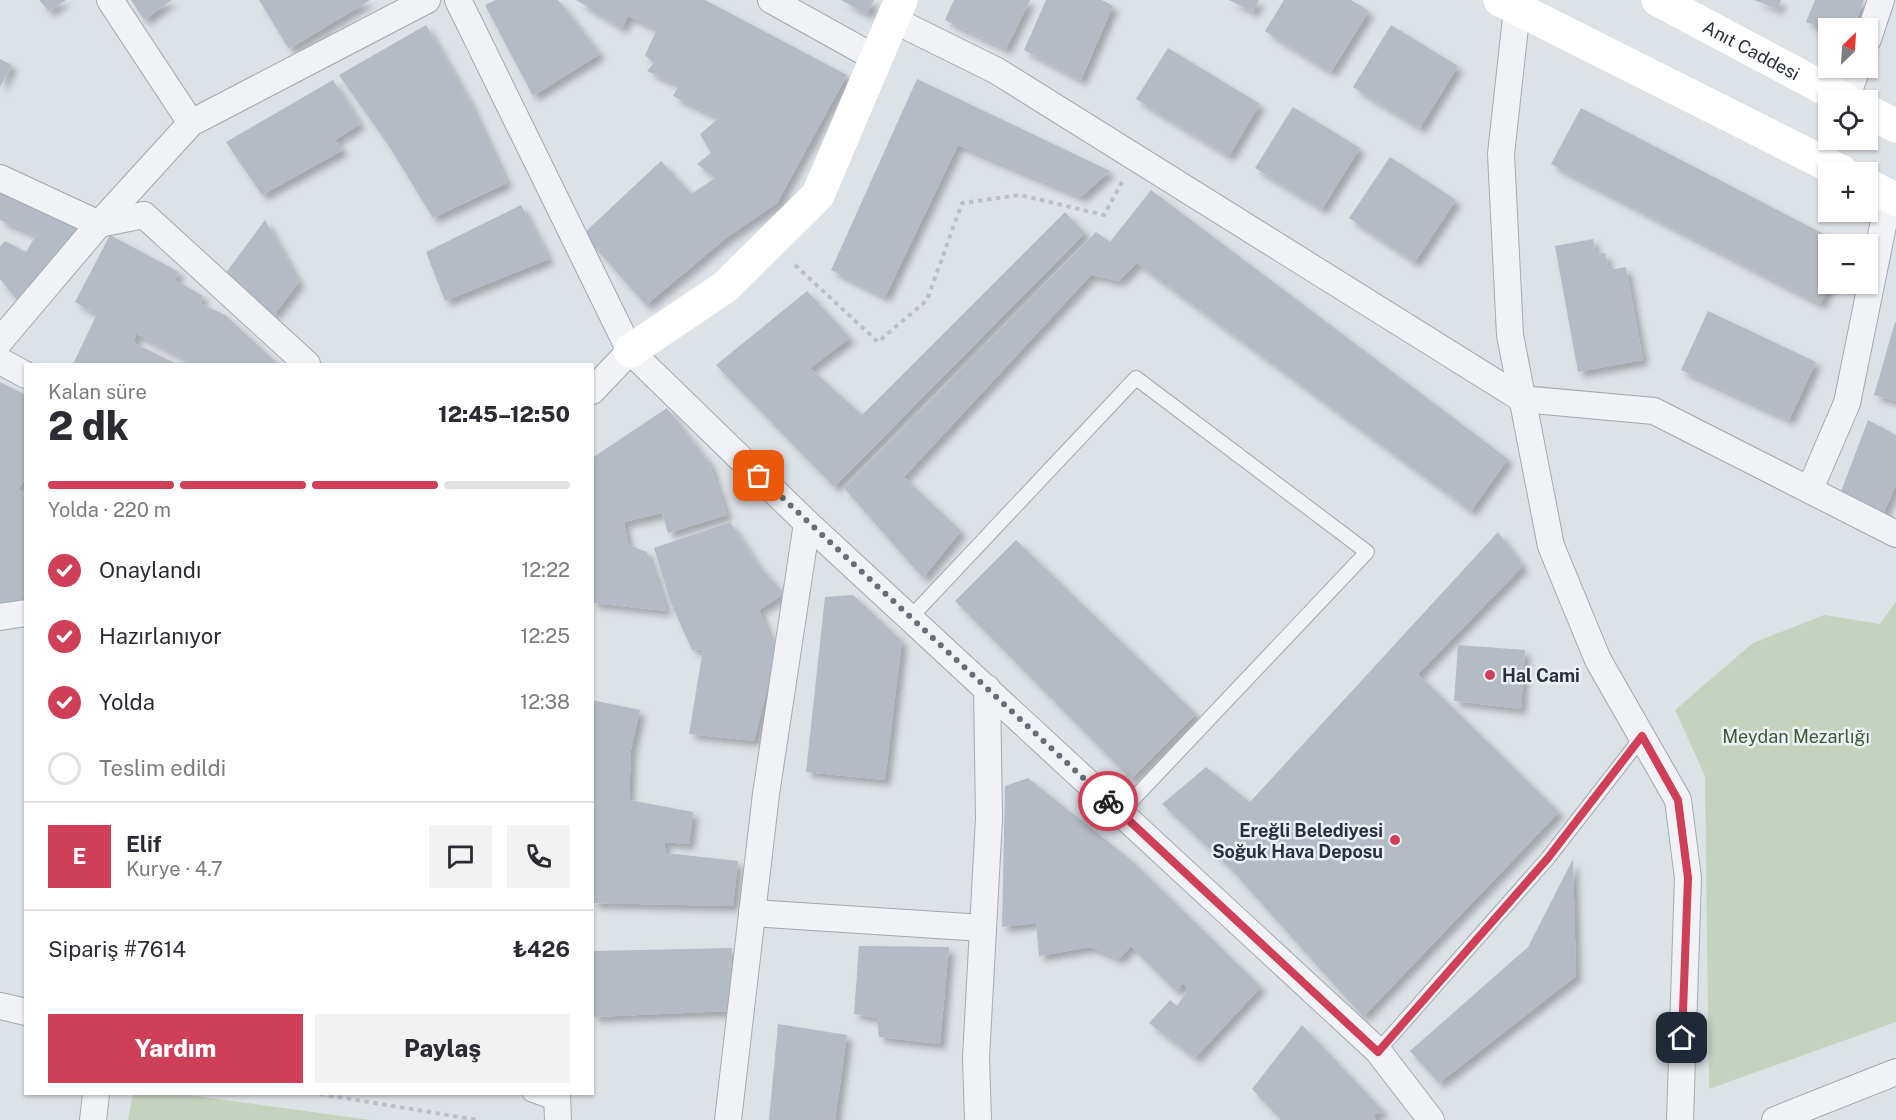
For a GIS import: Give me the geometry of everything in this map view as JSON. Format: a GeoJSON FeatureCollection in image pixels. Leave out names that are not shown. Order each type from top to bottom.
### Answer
{"type":"FeatureCollection","features":[{"type":"Feature","properties":{"kind":"main road","name":"Anıt Caddesi"},"geometry":{"type":"LineString","coordinates":[[1658,0],[1691,8],[1829,90]]}},
{"type":"Feature","properties":{"kind":"main road"},"geometry":{"type":"LineString","coordinates":[[1509,4],[1822,162]]}},
{"type":"Feature","properties":{"kind":"main road"},"geometry":{"type":"LineString","coordinates":[[630,351],[725,287],[818,195],[897,10]]}},
{"type":"Feature","properties":{"kind":"main road"},"geometry":{"type":"LineString","coordinates":[[1878,116],[1896,126]]}},
{"type":"Feature","properties":{"kind":"street"},"geometry":{"type":"LineString","coordinates":[[110,0],[191,123]]}},
{"type":"Feature","properties":{"kind":"street"},"geometry":{"type":"LineString","coordinates":[[0,342],[99,224],[191,123],[426,0]]}},
{"type":"Feature","properties":{"kind":"street"},"geometry":{"type":"LineString","coordinates":[[458,0],[630,351],[807,524],[1378,1052],[1431,1120]]}},
{"type":"Feature","properties":{"kind":"street"},"geometry":{"type":"LineString","coordinates":[[771,0],[877,59]]}},
{"type":"Feature","properties":{"kind":"street"},"geometry":{"type":"LineString","coordinates":[[1875,18],[1881,0]]}},
{"type":"Feature","properties":{"kind":"street"},"geometry":{"type":"LineString","coordinates":[[1509,4],[1501,154],[1510,335],[1551,546],[1598,660],[1678,800],[1688,878],[1680,1120]]}},
{"type":"Feature","properties":{"kind":"street"},"geometry":{"type":"LineString","coordinates":[[897,10],[1522,399],[1654,411],[1896,534]]}},
{"type":"Feature","properties":{"kind":"street"},"geometry":{"type":"LineString","coordinates":[[0,178],[99,224],[144,215],[307,363]]}},
{"type":"Feature","properties":{"kind":"street"},"geometry":{"type":"LineString","coordinates":[[1810,489],[1847,403],[1884,194]]}},
{"type":"Feature","properties":{"kind":"street"},"geometry":{"type":"LineString","coordinates":[[594,389],[630,351]]}},
{"type":"Feature","properties":{"kind":"street"},"geometry":{"type":"LineString","coordinates":[[0,361],[24,374]]}},
{"type":"Feature","properties":{"kind":"street"},"geometry":{"type":"LineString","coordinates":[[728,1120],[766,794],[807,524]]}},
{"type":"Feature","properties":{"kind":"street"},"geometry":{"type":"LineString","coordinates":[[0,617],[24,614]]}},
{"type":"Feature","properties":{"kind":"street"},"geometry":{"type":"LineString","coordinates":[[978,1120],[976,1058],[989,818],[987,688]]}},
{"type":"Feature","properties":{"kind":"street"},"geometry":{"type":"LineString","coordinates":[[752,913],[983,928]]}},
{"type":"Feature","properties":{"kind":"street"},"geometry":{"type":"LineString","coordinates":[[0,1006],[24,1012]]}},
{"type":"Feature","properties":{"kind":"street"},"geometry":{"type":"LineString","coordinates":[[1775,1120],[1896,1072]]}},
{"type":"Feature","properties":{"kind":"street"},"geometry":{"type":"LineString","coordinates":[[93,1120],[96,1095]]}},
{"type":"Feature","properties":{"kind":"lane"},"geometry":{"type":"LineString","coordinates":[[910,618],[1137,378],[1367,552],[1121,812]]}},
{"type":"Feature","properties":{"kind":"lane"},"geometry":{"type":"LineString","coordinates":[[1378,1052],[1548,858],[1642,736]]}},
{"type":"Feature","properties":{"kind":"lane"},"geometry":{"type":"LineString","coordinates":[[532,1095],[557,1106]]}},
{"type":"Feature","properties":{"kind":"path"},"geometry":{"type":"LineString","coordinates":[[771,242],[878,342],[927,300],[962,204],[1020,195],[1104,215],[1136,158]]}},
{"type":"Feature","properties":{"kind":"path"},"geometry":{"type":"LineString","coordinates":[[326,1095],[478,1120]]}},
{"type":"Feature","properties":{"kind":"green space","name":"Meydan Mezarlığı"},"geometry":{"type":"Polygon","coordinates":[[[1896,602],[1896,1022],[1709,1089],[1705,776],[1675,710],[1753,643],[1824,615],[1880,624],[1896,602]]]}},
{"type":"Feature","properties":{"kind":"green space"},"geometry":{"type":"Polygon","coordinates":[[[133,1095],[188,1095],[370,1120],[128,1120],[133,1095]]]}},
{"type":"Feature","properties":{"kind":"building"},"geometry":{"type":"Polygon","coordinates":[[[39,0],[66,0],[49,11],[39,0]]]}},
{"type":"Feature","properties":{"kind":"building"},"geometry":{"type":"Polygon","coordinates":[[[131,0],[172,0],[144,20],[131,0]]]}},
{"type":"Feature","properties":{"kind":"building"},"geometry":{"type":"Polygon","coordinates":[[[259,0],[370,0],[289,49],[259,0]]]}},
{"type":"Feature","properties":{"kind":"building"},"geometry":{"type":"Polygon","coordinates":[[[496,0],[558,0],[600,54],[533,96],[485,5],[496,0]]]}},
{"type":"Feature","properties":{"kind":"building"},"geometry":{"type":"Polygon","coordinates":[[[576,0],[705,0],[847,75],[777,203],[726,238],[646,305],[583,234],[661,161],[691,194],[715,178],[697,164],[711,153],[700,134],[719,118],[673,96],[679,85],[647,71],[654,63],[645,55],[657,29],[628,16],[622,28],[576,0]]]}},
{"type":"Feature","properties":{"kind":"building"},"geometry":{"type":"Polygon","coordinates":[[[841,0],[874,0],[867,14],[841,0]]]}},
{"type":"Feature","properties":{"kind":"building"},"geometry":{"type":"Polygon","coordinates":[[[954,0],[1030,0],[1006,49],[945,20],[954,0]]]}},
{"type":"Feature","properties":{"kind":"building"},"geometry":{"type":"Polygon","coordinates":[[[1046,0],[1102,0],[1113,6],[1081,80],[1024,50],[1046,0]]]}},
{"type":"Feature","properties":{"kind":"building"},"geometry":{"type":"Polygon","coordinates":[[[1229,0],[1259,0],[1253,12],[1229,0]]]}},
{"type":"Feature","properties":{"kind":"building"},"geometry":{"type":"Polygon","coordinates":[[[1284,0],[1351,0],[1369,11],[1331,72],[1265,31],[1284,0]]]}},
{"type":"Feature","properties":{"kind":"building"},"geometry":{"type":"Polygon","coordinates":[[[1754,0],[1781,0],[1778,9],[1754,0]]]}},
{"type":"Feature","properties":{"kind":"building"},"geometry":{"type":"Polygon","coordinates":[[[1815,0],[1864,0],[1857,18],[1818,18],[1818,27],[1806,22],[1815,0]]]}},
{"type":"Feature","properties":{"kind":"building"},"geometry":{"type":"Polygon","coordinates":[[[426,25],[470,103],[507,183],[433,218],[389,146],[339,75],[426,25]]]}},
{"type":"Feature","properties":{"kind":"building"},"geometry":{"type":"Polygon","coordinates":[[[1391,25],[1458,66],[1420,128],[1353,87],[1391,25]]]}},
{"type":"Feature","properties":{"kind":"building"},"geometry":{"type":"Polygon","coordinates":[[[1168,48],[1260,104],[1229,156],[1136,99],[1168,48]]]}},
{"type":"Feature","properties":{"kind":"building"},"geometry":{"type":"Polygon","coordinates":[[[0,59],[12,65],[0,87],[0,59]]]}},
{"type":"Feature","properties":{"kind":"building"},"geometry":{"type":"Polygon","coordinates":[[[917,79],[1110,171],[1081,197],[958,145],[885,297],[831,270],[917,79]]]}},
{"type":"Feature","properties":{"kind":"building"},"geometry":{"type":"Polygon","coordinates":[[[333,80],[360,124],[335,140],[343,150],[262,195],[226,142],[333,80]]]}},
{"type":"Feature","properties":{"kind":"building"},"geometry":{"type":"Polygon","coordinates":[[[1293,107],[1360,148],[1322,209],[1255,168],[1293,107]]]}},
{"type":"Feature","properties":{"kind":"building"},"geometry":{"type":"Polygon","coordinates":[[[1581,108],[1824,234],[1818,234],[1818,294],[1826,294],[1820,304],[1551,164],[1581,108]]]}},
{"type":"Feature","properties":{"kind":"building"},"geometry":{"type":"Polygon","coordinates":[[[1390,157],[1456,200],[1415,262],[1349,218],[1390,157]]]}},
{"type":"Feature","properties":{"kind":"building"},"geometry":{"type":"Polygon","coordinates":[[[0,188],[78,226],[17,300],[0,279],[0,246],[5,241],[26,252],[36,235],[0,220],[0,188]]]}},
{"type":"Feature","properties":{"kind":"building"},"geometry":{"type":"Polygon","coordinates":[[[1151,190],[1508,459],[1471,511],[1137,263],[1119,281],[1091,275],[904,477],[961,531],[923,578],[844,488],[1096,232],[1110,242],[1151,190]]]}},
{"type":"Feature","properties":{"kind":"building"},"geometry":{"type":"Polygon","coordinates":[[[521,205],[549,259],[445,301],[426,252],[521,205]]]}},
{"type":"Feature","properties":{"kind":"building"},"geometry":{"type":"Polygon","coordinates":[[[1065,212],[1085,233],[834,487],[716,365],[807,291],[850,338],[810,368],[862,415],[1065,212]]]}},
{"type":"Feature","properties":{"kind":"building"},"geometry":{"type":"Polygon","coordinates":[[[265,220],[299,282],[274,315],[225,274],[265,220]]]}},
{"type":"Feature","properties":{"kind":"building"},"geometry":{"type":"Polygon","coordinates":[[[110,235],[179,272],[175,280],[203,296],[200,303],[225,315],[277,363],[193,363],[136,334],[134,343],[175,363],[73,363],[97,314],[75,302],[110,235]]]}},
{"type":"Feature","properties":{"kind":"building"},"geometry":{"type":"Polygon","coordinates":[[[1593,239],[1596,254],[1605,253],[1609,270],[1626,267],[1643,360],[1578,372],[1555,246],[1593,239]]]}},
{"type":"Feature","properties":{"kind":"building"},"geometry":{"type":"Polygon","coordinates":[[[1708,311],[1816,362],[1789,420],[1681,370],[1708,311]]]}},
{"type":"Feature","properties":{"kind":"building"},"geometry":{"type":"Polygon","coordinates":[[[1896,322],[1896,401],[1874,395],[1896,322]]]}},
{"type":"Feature","properties":{"kind":"building"},"geometry":{"type":"Polygon","coordinates":[[[0,382],[24,394],[24,482],[18,489],[24,493],[24,600],[0,603],[0,382]]]}},
{"type":"Feature","properties":{"kind":"building"},"geometry":{"type":"Polygon","coordinates":[[[667,408],[709,463],[727,515],[668,533],[662,513],[624,522],[628,545],[647,552],[667,611],[594,603],[594,457],[667,408]]]}},
{"type":"Feature","properties":{"kind":"building"},"geometry":{"type":"Polygon","coordinates":[[[1868,420],[1896,435],[1896,484],[1883,515],[1840,494],[1868,420]]]}},
{"type":"Feature","properties":{"kind":"building"},"geometry":{"type":"Polygon","coordinates":[[[730,522],[758,565],[784,594],[759,610],[776,653],[754,741],[689,734],[703,649],[692,650],[670,601],[654,548],[730,522]]]}},
{"type":"Feature","properties":{"kind":"building","name":"Ereğli Belediyesi Soğuk Hava Deposu"},"geometry":{"type":"Polygon","coordinates":[[[1498,532],[1523,566],[1418,674],[1559,812],[1363,1017],[1230,868],[1162,804],[1206,767],[1250,802],[1498,532]]]}},
{"type":"Feature","properties":{"kind":"building"},"geometry":{"type":"Polygon","coordinates":[[[1016,540],[1196,714],[1131,779],[955,601],[1016,540]]]}},
{"type":"Feature","properties":{"kind":"building"},"geometry":{"type":"Polygon","coordinates":[[[853,595],[902,641],[885,780],[806,772],[825,597],[853,595]]]}},
{"type":"Feature","properties":{"kind":"building","name":"Hal Cami"},"geometry":{"type":"Polygon","coordinates":[[[1458,645],[1525,650],[1521,709],[1454,701],[1458,645]]]}},
{"type":"Feature","properties":{"kind":"building"},"geometry":{"type":"Polygon","coordinates":[[[594,700],[640,710],[631,750],[629,800],[693,812],[689,844],[664,842],[666,853],[738,861],[733,906],[594,903],[594,700]]]}},
{"type":"Feature","properties":{"kind":"building"},"geometry":{"type":"Polygon","coordinates":[[[1028,778],[1131,860],[1261,987],[1195,1058],[1149,1023],[1170,1000],[1177,1006],[1188,989],[1183,983],[1177,992],[1131,946],[1119,959],[1091,947],[1039,956],[1036,923],[1002,927],[1005,786],[1028,778]]]}},
{"type":"Feature","properties":{"kind":"building"},"geometry":{"type":"Polygon","coordinates":[[[1573,859],[1576,976],[1439,1083],[1410,1051],[1528,947],[1573,859]]]}},
{"type":"Feature","properties":{"kind":"building"},"geometry":{"type":"Polygon","coordinates":[[[859,946],[949,947],[940,1044],[879,1037],[877,1018],[854,1014],[859,946]]]}},
{"type":"Feature","properties":{"kind":"building"},"geometry":{"type":"Polygon","coordinates":[[[732,948],[729,1011],[594,1017],[594,951],[732,948]]]}},
{"type":"Feature","properties":{"kind":"building"},"geometry":{"type":"Polygon","coordinates":[[[778,1024],[847,1035],[835,1120],[769,1120],[778,1024]]]}},
{"type":"Feature","properties":{"kind":"building"},"geometry":{"type":"Polygon","coordinates":[[[1302,1025],[1384,1112],[1373,1115],[1376,1120],[1281,1120],[1252,1089],[1302,1025]]]}},
{"type":"Feature","properties":{"kind":"way so far"},"geometry":{"type":"LineString","coordinates":[[759,476],[807,524],[1108,801]]}},
{"type":"Feature","properties":{"kind":"place","name":"Hal Cami"},"geometry":{"type":"Point","coordinates":[1490,675]}},
{"type":"Feature","properties":{"kind":"place","name":"Ereğli Belediyesi Soğuk Hava Deposu"},"geometry":{"type":"Point","coordinates":[1395,840]}},
{"type":"Feature","properties":{"kind":"route"},"geometry":{"type":"LineString","coordinates":[[1108,801],[1378,1052],[1548,858],[1642,736],[1678,800],[1688,878],[1682,1038]]}}]}
